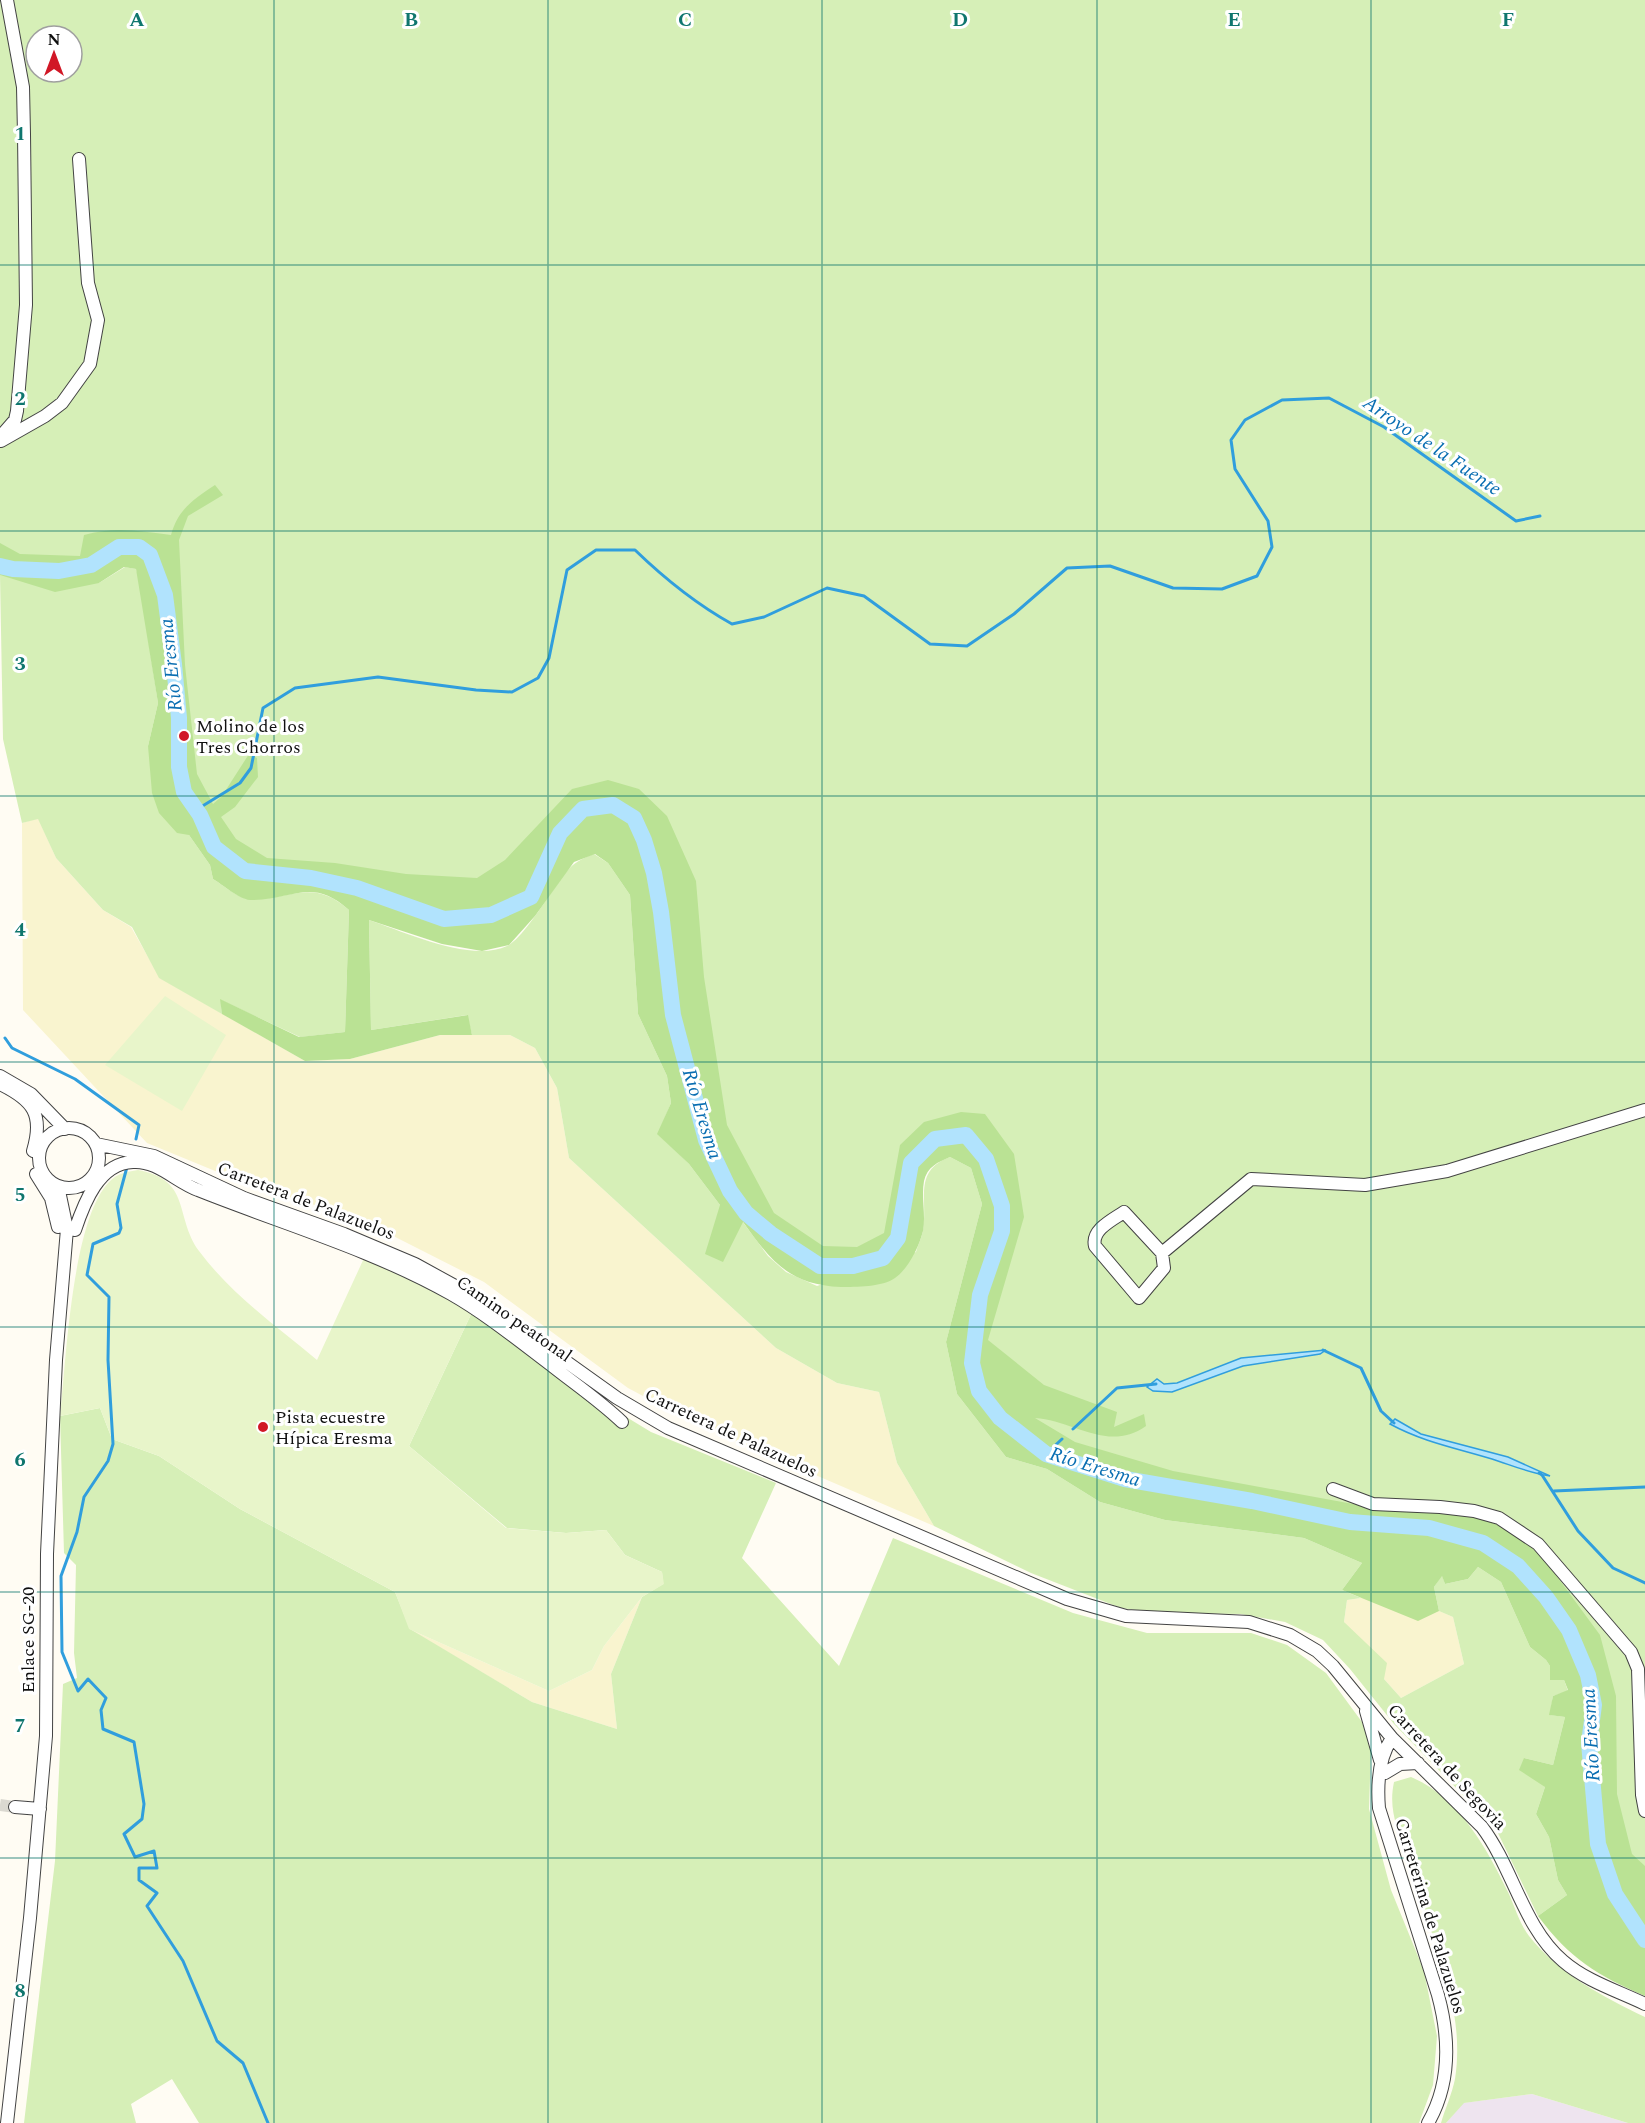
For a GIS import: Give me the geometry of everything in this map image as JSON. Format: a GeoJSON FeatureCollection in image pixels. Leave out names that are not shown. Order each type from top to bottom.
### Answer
{"type":"FeatureCollection","features":[{"type":"Feature","properties":{"kind":"street"},"geometry":{"type":"LineString","coordinates":[[0,437],[15,420],[17,411],[26,306],[23,87],[7,0]]}},
{"type":"Feature","properties":{"kind":"street"},"geometry":{"type":"LineString","coordinates":[[0,442],[45,416],[62,403],[90,364],[98,320],[88,283],[79,159]]}},
{"type":"Feature","properties":{"kind":"street"},"geometry":{"type":"LineString","coordinates":[[0,1076],[26,1090],[65,1129]]}},
{"type":"Feature","properties":{"kind":"street"},"geometry":{"type":"LineString","coordinates":[[0,1084],[18,1093],[29,1103],[36,1114],[38,1126],[33,1168],[67,1229]]}},
{"type":"Feature","properties":{"kind":"street"},"geometry":{"type":"LineString","coordinates":[[41,1105],[46,1140]]}},
{"type":"Feature","properties":{"kind":"street"},"geometry":{"type":"LineString","coordinates":[[1162,1253],[1251,1179],[1355,1185],[1447,1171],[1645,1110]]}},
{"type":"Feature","properties":{"kind":"street"},"geometry":{"type":"LineString","coordinates":[[98,1166],[99,1156],[96,1144],[82,1131],[65,1129],[54,1132],[46,1140],[40,1154],[40,1166],[46,1177],[58,1186],[70,1188],[85,1184],[98,1166],[128,1152]]}},
{"type":"Feature","properties":{"kind":"street","name":"Carretera de Palazuelos"},"geometry":{"type":"LineString","coordinates":[[96,1144],[154,1156],[244,1198],[344,1234],[415,1264],[477,1298],[646,1416],[944,1548],[1067,1599],[1117,1613],[1156,1619],[1230,1620],[1262,1624],[1317,1651]]}},
{"type":"Feature","properties":{"kind":"street","name":"Camino peatonal"},"geometry":{"type":"LineString","coordinates":[[67,1229],[106,1172],[125,1163],[147,1163],[196,1190],[350,1247],[449,1293],[512,1336],[622,1422]]}},
{"type":"Feature","properties":{"kind":"street","name":"Enlace SG-20"},"geometry":{"type":"LineString","coordinates":[[67,1229],[85,1184]]}},
{"type":"Feature","properties":{"kind":"street","name":"Enlace SG-20"},"geometry":{"type":"LineString","coordinates":[[7,2123],[46,1736],[47,1543],[56,1360],[67,1229],[58,1186]]}},
{"type":"Feature","properties":{"kind":"street"},"geometry":{"type":"LineString","coordinates":[[1124,1212],[1162,1253],[1164,1268],[1139,1298],[1095,1246],[1094,1240],[1096,1233],[1124,1212]]}},
{"type":"Feature","properties":{"kind":"street"},"geometry":{"type":"LineString","coordinates":[[1333,1489],[1373,1504],[1440,1507],[1491,1515],[1518,1529],[1538,1544],[1632,1652],[1638,1669],[1642,1795],[1645,1811]]}},
{"type":"Feature","properties":{"kind":"street","name":"Carretera de Segovia"},"geometry":{"type":"LineString","coordinates":[[1317,1651],[1334,1666],[1394,1739],[1468,1811],[1494,1844],[1532,1921],[1561,1960],[1579,1973],[1645,2004]]}},
{"type":"Feature","properties":{"kind":"street"},"geometry":{"type":"LineString","coordinates":[[1363,1701],[1377,1742],[1383,1771]]}},
{"type":"Feature","properties":{"kind":"street"},"geometry":{"type":"LineString","coordinates":[[1383,1771],[1384,1751],[1394,1739]]}},
{"type":"Feature","properties":{"kind":"street"},"geometry":{"type":"LineString","coordinates":[[1383,1771],[1400,1764],[1418,1763]]}},
{"type":"Feature","properties":{"kind":"street","name":"Carreterina de Palazuelos"},"geometry":{"type":"LineString","coordinates":[[1383,1771],[1378,1788],[1382,1820],[1444,2017],[1447,2061],[1442,2089],[1428,2123]]}},
{"type":"Feature","properties":{"kind":"street"},"geometry":{"type":"LineString","coordinates":[[15,1807],[40,1809]]}},
{"type":"Feature","properties":{"kind":"shaded area"},"geometry":{"type":"Polygon","coordinates":[[[38,818],[56,858],[103,910],[131,927],[160,978],[305,1061],[350,1059],[440,1035],[510,1035],[535,1048],[557,1088],[569,1158],[776,1348],[837,1383],[879,1392],[897,1463],[934,1526],[688,1420],[628,1388],[484,1282],[344,1211],[281,1198],[147,1143],[23,1010],[22,823],[38,818]]]}},
{"type":"Feature","properties":{"kind":"shaded area"},"geometry":{"type":"Polygon","coordinates":[[[1375,1596],[1428,1606],[1453,1617],[1464,1664],[1401,1698],[1384,1679],[1344,1622],[1347,1600],[1375,1596]]]}},
{"type":"Feature","properties":{"kind":"shaded area"},"geometry":{"type":"Polygon","coordinates":[[[642,1597],[611,1674],[617,1729],[532,1702],[409,1629],[549,1691],[592,1670],[604,1646],[642,1597]]]}},
{"type":"Feature","properties":{"kind":"shaded area"},"geometry":{"type":"Polygon","coordinates":[[[1532,2094],[1628,2123],[1446,2123],[1463,2103],[1532,2094]]]}},
{"type":"Feature","properties":{"kind":"green space"},"geometry":{"type":"Polygon","coordinates":[[[0,0],[1645,0],[1645,1940],[1594,1705],[1518,1566],[1125,1479],[979,1391],[992,1180],[935,1139],[904,1214],[853,1266],[746,1213],[613,805],[531,897],[245,871],[200,815],[150,555],[91,565],[0,566],[0,0]]]}},
{"type":"Feature","properties":{"kind":"green space"},"geometry":{"type":"Polygon","coordinates":[[[215,485],[223,495],[188,516],[179,540],[185,665],[197,774],[213,804],[222,796],[249,754],[257,758],[258,777],[235,807],[221,817],[236,839],[267,858],[335,863],[406,874],[477,878],[505,860],[572,789],[608,780],[639,789],[667,816],[696,881],[704,977],[727,1125],[774,1213],[823,1246],[857,1247],[884,1233],[900,1145],[924,1122],[961,1112],[985,1114],[1014,1154],[1024,1217],[988,1340],[1044,1385],[1117,1412],[1114,1427],[1144,1414],[1146,1426],[1132,1433],[1104,1436],[1035,1418],[1075,1442],[1173,1471],[1375,1508],[1444,1512],[1488,1519],[1525,1541],[1547,1563],[1600,1635],[1616,1696],[1617,1794],[1632,1854],[1645,1866],[1645,1996],[1613,1981],[1586,1964],[1561,1943],[1538,1916],[1567,1895],[1558,1880],[1549,1837],[1536,1814],[1545,1787],[1519,1770],[1524,1758],[1553,1765],[1565,1717],[1549,1715],[1553,1696],[1568,1690],[1564,1680],[1550,1680],[1550,1666],[1530,1647],[1501,1582],[1478,1567],[1468,1579],[1445,1584],[1442,1576],[1434,1587],[1439,1611],[1418,1621],[1342,1590],[1362,1563],[1304,1538],[1165,1520],[1100,1502],[1047,1469],[1006,1457],[957,1394],[946,1342],[982,1204],[971,1168],[950,1157],[934,1166],[925,1176],[924,1225],[921,1237],[909,1263],[890,1281],[869,1286],[847,1287],[823,1285],[795,1276],[773,1259],[743,1222],[723,1262],[705,1254],[720,1205],[689,1164],[657,1134],[671,1103],[667,1076],[638,1014],[630,895],[608,863],[595,854],[574,862],[535,916],[509,945],[482,951],[442,944],[369,920],[371,1030],[468,1015],[472,1035],[440,1035],[350,1059],[305,1061],[222,1014],[220,999],[299,1037],[345,1032],[349,910],[336,900],[312,892],[265,899],[250,900],[241,897],[213,879],[210,865],[189,835],[177,833],[159,813],[152,793],[148,746],[158,703],[136,569],[124,567],[99,583],[55,592],[0,575],[0,543],[20,554],[80,556],[84,535],[95,532],[128,530],[171,535],[182,511],[215,485]]]}},
{"type":"Feature","properties":{"kind":"green space"},"geometry":{"type":"Polygon","coordinates":[[[125,567],[136,569],[139,579],[158,703],[148,746],[189,835],[210,865],[213,879],[241,897],[265,898],[312,892],[324,894],[349,910],[345,1032],[300,1037],[221,1000],[222,1014],[159,978],[132,927],[103,910],[56,858],[38,819],[22,823],[3,739],[0,575],[99,583],[125,567]]]}},
{"type":"Feature","properties":{"kind":"green space"},"geometry":{"type":"Polygon","coordinates":[[[594,854],[608,863],[630,895],[638,1014],[667,1076],[671,1103],[658,1134],[689,1164],[720,1205],[742,1221],[768,1256],[786,1272],[817,1286],[916,1252],[923,1230],[924,1187],[931,1170],[938,1163],[950,1157],[971,1168],[982,1204],[946,1342],[957,1394],[1006,1457],[1047,1469],[1100,1502],[1165,1520],[1304,1538],[1362,1563],[1342,1590],[1361,1598],[1347,1600],[1344,1622],[1387,1663],[1384,1679],[1401,1698],[1464,1664],[1453,1617],[1439,1611],[1434,1587],[1442,1575],[1445,1584],[1468,1579],[1478,1567],[1501,1582],[1530,1647],[1550,1666],[1550,1680],[1564,1680],[1568,1691],[1553,1696],[1550,1715],[1565,1717],[1553,1765],[1524,1758],[1545,1787],[1536,1814],[1549,1837],[1558,1880],[1567,1895],[1538,1916],[1496,1829],[1394,1724],[1350,1669],[1323,1640],[1285,1622],[1241,1614],[1159,1613],[1121,1608],[1031,1573],[934,1526],[897,1463],[879,1392],[837,1383],[776,1348],[569,1158],[557,1088],[535,1048],[510,1035],[472,1035],[467,1015],[371,1030],[369,920],[419,938],[457,948],[475,951],[507,946],[524,931],[568,870],[594,854]]]}},
{"type":"Feature","properties":{"kind":"green space"},"geometry":{"type":"Polygon","coordinates":[[[165,996],[226,1035],[182,1111],[105,1065],[165,996]]]}},
{"type":"Feature","properties":{"kind":"green space","name":"Pista ecuestre Hípica Eresma"},"geometry":{"type":"Polygon","coordinates":[[[138,1170],[155,1175],[167,1182],[179,1201],[191,1238],[212,1267],[255,1309],[317,1360],[365,1256],[474,1308],[409,1446],[506,1528],[566,1533],[606,1530],[625,1555],[662,1572],[664,1584],[642,1597],[604,1646],[592,1670],[549,1691],[409,1629],[395,1592],[240,1509],[159,1456],[112,1439],[100,1408],[60,1416],[73,1293],[87,1227],[97,1201],[109,1182],[126,1172],[138,1170]]]}},
{"type":"Feature","properties":{"kind":"green space"},"geometry":{"type":"Polygon","coordinates":[[[474,1308],[567,1381],[651,1432],[776,1483],[742,1558],[839,1666],[893,1538],[1073,1613],[1147,1633],[1251,1633],[1287,1645],[1326,1673],[1362,1722],[1371,1748],[1369,1809],[1391,1890],[1424,1971],[1437,2036],[1433,2085],[1419,2123],[199,2123],[172,2079],[131,2104],[136,2123],[24,2123],[55,1861],[63,1684],[77,1678],[74,1653],[76,1565],[64,1553],[60,1416],[100,1408],[112,1439],[159,1456],[240,1509],[395,1592],[410,1629],[532,1702],[617,1729],[611,1674],[642,1597],[663,1584],[662,1572],[625,1555],[606,1530],[566,1533],[507,1528],[409,1446],[474,1308]]]}},
{"type":"Feature","properties":{"kind":"green space"},"geometry":{"type":"Polygon","coordinates":[[[1411,1777],[1444,1798],[1470,1826],[1500,1877],[1523,1926],[1541,1949],[1567,1973],[1582,1983],[1645,2017],[1645,2123],[1628,2123],[1532,2094],[1464,2103],[1446,2123],[1441,2123],[1455,2079],[1457,2050],[1455,2022],[1443,1966],[1393,1811],[1394,1782],[1411,1777]]]}},
{"type":"Feature","properties":{"kind":"water"},"geometry":{"type":"Polygon","coordinates":[[[1326,1350],[1320,1354],[1243,1366],[1172,1392],[1153,1391],[1147,1387],[1157,1379],[1164,1384],[1177,1383],[1241,1358],[1326,1350]]]}},
{"type":"Feature","properties":{"kind":"water"},"geometry":{"type":"Polygon","coordinates":[[[1395,1419],[1421,1434],[1508,1457],[1550,1476],[1415,1436],[1390,1424],[1395,1419]]]}},
{"type":"Feature","properties":{"kind":"waterway","name":"Arroyo de la Fuente"},"geometry":{"type":"LineString","coordinates":[[196,810],[240,783],[251,768],[263,708],[295,688],[378,677],[476,690],[512,692],[538,678],[549,658],[567,570],[596,550],[635,550],[681,590],[732,624],[764,617],[827,588],[864,596],[930,644],[967,646],[1014,614],[1067,568],[1110,566],[1173,588],[1222,589],[1257,576],[1272,547],[1268,521],[1235,469],[1231,440],[1245,420],[1282,400],[1329,398],[1384,427],[1516,521],[1540,516]]}},
{"type":"Feature","properties":{"kind":"waterway","name":"Río Eresma"},"geometry":{"type":"LineString","coordinates":[[0,566],[13,569],[59,571],[91,565],[119,547],[139,547],[150,555],[165,595],[179,718],[179,767],[184,792],[200,815],[214,847],[245,871],[311,878],[357,888],[444,919],[491,915],[531,897],[560,833],[583,809],[613,805],[634,818],[644,840],[654,873],[673,1015],[706,1140],[730,1191],[746,1213],[771,1234],[820,1266],[853,1266],[883,1258],[898,1238],[911,1163],[935,1139],[966,1135],[986,1159],[1002,1206],[1002,1231],[980,1295],[972,1363],[979,1391],[1000,1418],[1046,1454],[1125,1479],[1252,1501],[1350,1522],[1429,1528],[1483,1543],[1518,1566],[1546,1597],[1569,1630],[1588,1675],[1594,1705],[1589,1743],[1598,1844],[1615,1894],[1645,1940]]}},
{"type":"Feature","properties":{"kind":"waterway"},"geometry":{"type":"LineString","coordinates":[[5,1038],[12,1048],[75,1079],[139,1125],[136,1139]]}},
{"type":"Feature","properties":{"kind":"waterway"},"geometry":{"type":"LineString","coordinates":[[127,1167],[117,1204],[121,1228],[119,1233],[93,1244],[87,1275],[109,1297],[108,1360],[113,1444],[108,1461],[84,1497],[77,1532],[61,1576],[62,1652],[78,1691],[88,1679],[106,1698],[101,1710],[103,1729],[134,1742],[144,1804],[142,1819],[124,1834],[135,1857],[154,1851],[157,1868],[139,1868],[139,1880],[157,1893],[147,1906],[183,1961],[217,2041],[243,2063],[268,2123]]}},
{"type":"Feature","properties":{"kind":"waterway"},"geometry":{"type":"LineString","coordinates":[[1323,1350],[1361,1368],[1381,1411],[1394,1423]]}},
{"type":"Feature","properties":{"kind":"waterway"},"geometry":{"type":"LineString","coordinates":[[1073,1429],[1117,1388],[1156,1384]]}},
{"type":"Feature","properties":{"kind":"waterway"},"geometry":{"type":"LineString","coordinates":[[1046,1454],[1062,1439]]}},
{"type":"Feature","properties":{"kind":"waterway"},"geometry":{"type":"LineString","coordinates":[[1539,1473],[1578,1531],[1613,1568],[1645,1583]]}},
{"type":"Feature","properties":{"kind":"waterway"},"geometry":{"type":"LineString","coordinates":[[1554,1491],[1645,1487]]}},
{"type":"Feature","properties":{"kind":"tunnel"},"geometry":{"type":"LineString","coordinates":[[0,1805],[15,1807]]}},
{"type":"Feature","properties":{"kind":"place","name":"Molino de los Tres Chorros"},"geometry":{"type":"Point","coordinates":[184,736]}},
{"type":"Feature","properties":{"kind":"place","name":"Pista ecuestre Hípica Eresma"},"geometry":{"type":"Point","coordinates":[263,1427]}}]}
